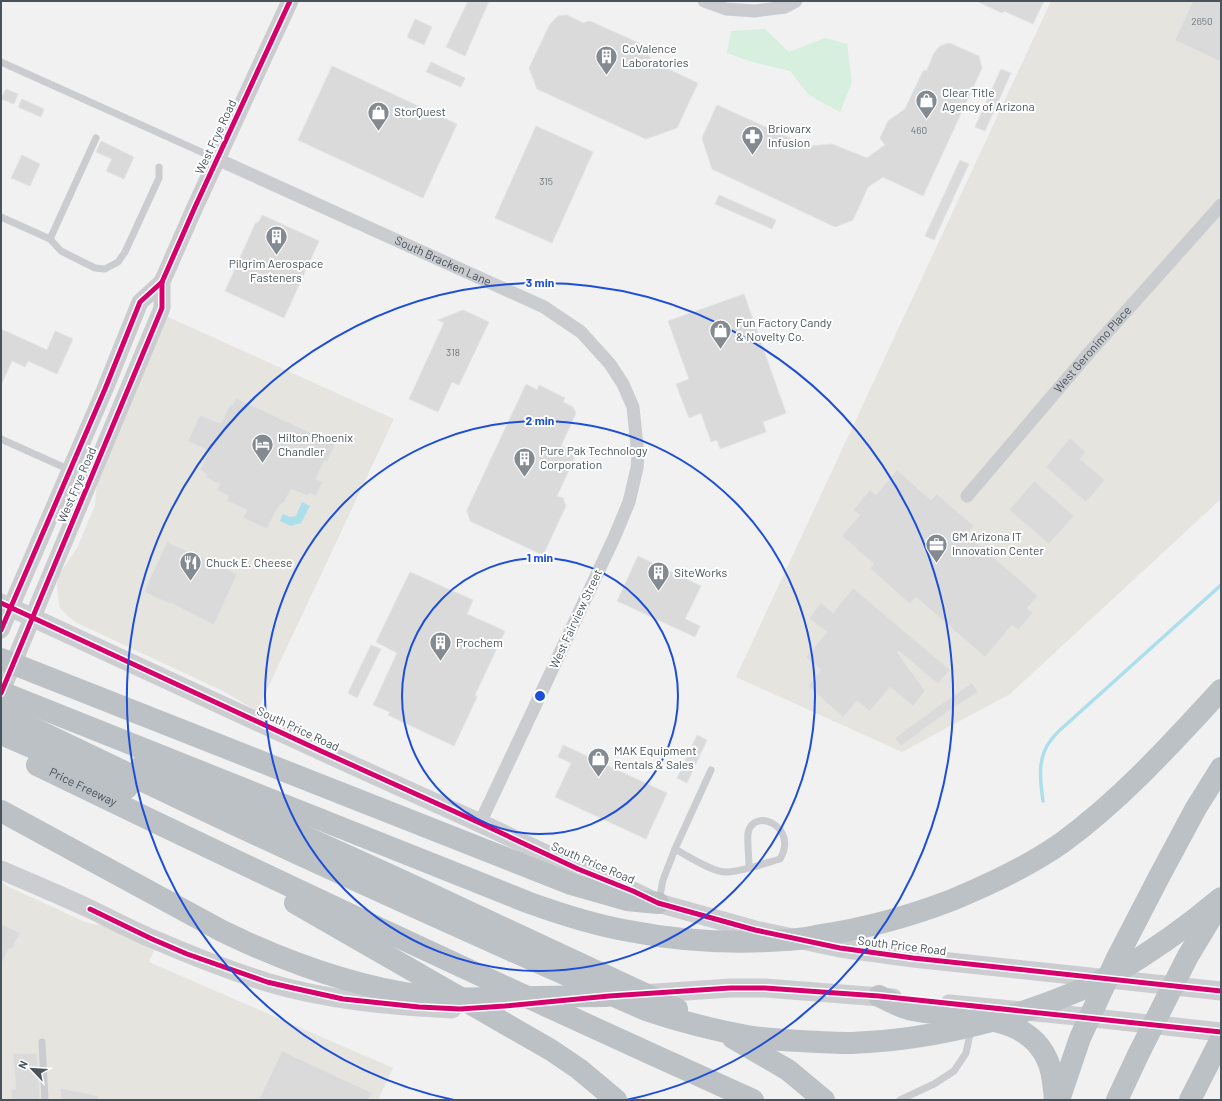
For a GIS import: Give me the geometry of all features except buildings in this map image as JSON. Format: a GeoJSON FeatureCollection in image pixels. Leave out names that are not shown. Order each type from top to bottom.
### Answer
{"type":"FeatureCollection","features":[{"type":"Feature","properties":{"kind":"highway"},"geometry":{"type":"LineString","coordinates":[[1,659],[571,884],[626,900],[658,903]]}},
{"type":"Feature","properties":{"kind":"highway"},"geometry":{"type":"LineString","coordinates":[[1,693],[527,902],[561,914],[628,931],[683,939],[727,942],[786,940],[855,930],[931,908],[1004,877],[1032,862],[1093,819],[1125,791],[1154,762],[1221,690]]}},
{"type":"Feature","properties":{"kind":"highway"},"geometry":{"type":"LineString","coordinates":[[1,702],[392,876],[671,1005],[742,1043],[788,1070],[824,1100]]}},
{"type":"Feature","properties":{"kind":"highway"},"geometry":{"type":"LineString","coordinates":[[1,713],[218,816],[456,926],[647,1023],[704,1039],[736,1045],[820,1054],[853,1054],[903,1051],[948,1044],[990,1033],[1031,1021],[1074,1005],[1113,985],[1151,963],[1221,913]]}},
{"type":"Feature","properties":{"kind":"highway"},"geometry":{"type":"LineString","coordinates":[[1,734],[121,785],[569,984],[676,1020],[748,1036],[784,1040],[852,1043],[930,1035],[969,1027],[1045,1004],[1083,989],[1138,959],[1197,918],[1221,898]]}},
{"type":"Feature","properties":{"kind":"highway","name":"Price Freeway"},"geometry":{"type":"LineString","coordinates":[[1,748],[164,827]]}},
{"type":"Feature","properties":{"kind":"highway"},"geometry":{"type":"LineString","coordinates":[[1059,1100],[1080,1038],[1107,979],[1196,808],[1221,768]]}},
{"type":"Feature","properties":{"kind":"highway"},"geometry":{"type":"LineString","coordinates":[[1,811],[229,935],[292,962],[341,978],[384,989],[424,996],[452,998],[609,996]]}},
{"type":"Feature","properties":{"kind":"highway"},"geometry":{"type":"LineString","coordinates":[[164,827],[598,1030],[753,1100]]}},
{"type":"Feature","properties":{"kind":"highway"},"geometry":{"type":"LineString","coordinates":[[164,827],[522,1033],[579,1069],[616,1100]]}},
{"type":"Feature","properties":{"kind":"highway"},"geometry":{"type":"LineString","coordinates":[[1117,1100],[1141,1048],[1188,956],[1221,902]]}},
{"type":"Feature","properties":{"kind":"highway"},"geometry":{"type":"LineString","coordinates":[[879,996],[911,1010],[995,1020],[1011,1025],[1028,1035],[1036,1042],[1045,1054],[1050,1068],[1055,1100]]}},
{"type":"Feature","properties":{"kind":"highway"},"geometry":{"type":"LineString","coordinates":[[1190,1100],[1221,1039]]}},
{"type":"Feature","properties":{"kind":"main road","name":"South Price Road"},"geometry":{"type":"LineString","coordinates":[[6,606],[578,869],[633,891],[658,903],[755,930],[840,948],[913,958],[1221,990]]}},
{"type":"Feature","properties":{"kind":"main road"},"geometry":{"type":"LineString","coordinates":[[1,870],[90,909],[152,939],[200,959],[267,982],[343,999],[418,1007],[460,1009],[609,996],[744,988],[879,996],[1221,1032]]}},
{"type":"Feature","properties":{"kind":"street","name":"West Frye Road"},"geometry":{"type":"LineString","coordinates":[[1,630],[6,606],[70,470],[140,302],[162,282],[290,1]]}},
{"type":"Feature","properties":{"kind":"street"},"geometry":{"type":"LineString","coordinates":[[704,1],[726,9],[755,11],[790,4]]}},
{"type":"Feature","properties":{"kind":"street","name":"South Bracken Lane"},"geometry":{"type":"LineString","coordinates":[[217,160],[544,307],[581,332],[610,364],[623,384],[633,407]]}},
{"type":"Feature","properties":{"kind":"street","name":"West Geronimo Place"},"geometry":{"type":"LineString","coordinates":[[967,496],[1088,354],[1221,205]]}},
{"type":"Feature","properties":{"kind":"street","name":"West Frye Road"},"geometry":{"type":"LineString","coordinates":[[1,693],[162,308],[162,282]]}},
{"type":"Feature","properties":{"kind":"street","name":"West Fairview Street"},"geometry":{"type":"LineString","coordinates":[[480,823],[614,538],[629,502],[637,468],[638,456],[633,407]]}},
{"type":"Feature","properties":{"kind":"street"},"geometry":{"type":"LineString","coordinates":[[70,470],[90,478]]}},
{"type":"Feature","properties":{"kind":"lane"},"geometry":{"type":"LineString","coordinates":[[1,62],[217,160]]}},
{"type":"Feature","properties":{"kind":"lane"},"geometry":{"type":"LineString","coordinates":[[50,239],[96,138]]}},
{"type":"Feature","properties":{"kind":"lane"},"geometry":{"type":"LineString","coordinates":[[1,217],[50,239],[61,251],[95,268],[105,269],[118,262],[125,252],[158,178],[159,167]]}},
{"type":"Feature","properties":{"kind":"lane"},"geometry":{"type":"LineString","coordinates":[[1,439],[70,470]]}},
{"type":"Feature","properties":{"kind":"lane"},"geometry":{"type":"LineString","coordinates":[[658,903],[664,880],[675,850],[711,770]]}},
{"type":"Feature","properties":{"kind":"lane"},"geometry":{"type":"LineString","coordinates":[[675,850],[709,867],[726,872],[749,867],[780,859],[784,852],[786,842],[783,834],[776,825],[759,820],[752,825],[748,832],[749,867]]}},
{"type":"Feature","properties":{"kind":"lane"},"geometry":{"type":"LineString","coordinates":[[900,1100],[934,1084],[954,1071],[966,1053],[974,1018]]}},
{"type":"Feature","properties":{"kind":"lane"},"geometry":{"type":"LineString","coordinates":[[42,1042],[45,1100]]}},
{"type":"Feature","properties":{"kind":"shaded area"},"geometry":{"type":"Polygon","coordinates":[[[1051,1],[1221,1],[1221,499],[1010,694],[902,752],[736,677],[1051,1]]]}},
{"type":"Feature","properties":{"kind":"shaded area"},"geometry":{"type":"Polygon","coordinates":[[[166,316],[394,419],[257,711],[223,691],[77,623],[60,608],[57,583],[60,573],[77,548],[95,505],[97,481],[166,316]]]}},
{"type":"Feature","properties":{"kind":"shaded area"},"geometry":{"type":"Polygon","coordinates":[[[1,882],[85,922],[96,925],[103,923],[156,946],[149,962],[393,1068],[378,1100],[1,1100],[1,882]]]}},
{"type":"Feature","properties":{"kind":"green space"},"geometry":{"type":"Polygon","coordinates":[[[765,29],[789,52],[825,38],[847,44],[852,82],[840,112],[809,95],[790,71],[752,62],[727,53],[731,31],[765,29]]]}},
{"type":"Feature","properties":{"kind":"water"},"geometry":{"type":"Polygon","coordinates":[[[302,502],[310,506],[301,523],[291,526],[280,521],[283,514],[290,517],[296,516],[302,502]]]}},
{"type":"Feature","properties":{"kind":"waterway"},"geometry":{"type":"LineString","coordinates":[[1043,801],[1041,785],[1043,754],[1053,737],[1221,585]]}},
{"type":"Feature","properties":{"kind":"cycle path"},"geometry":{"type":"LineString","coordinates":[[1,693],[162,308],[162,282],[290,1]]}},
{"type":"Feature","properties":{"kind":"cycle path"},"geometry":{"type":"LineString","coordinates":[[1,630],[105,389],[140,302],[162,282]]}},
{"type":"Feature","properties":{"kind":"cycle path"},"geometry":{"type":"LineString","coordinates":[[1,603],[578,869],[633,891],[658,903],[755,930],[840,948],[913,958],[1221,991]]}},
{"type":"Feature","properties":{"kind":"cycle path"},"geometry":{"type":"LineString","coordinates":[[90,909],[187,954],[267,982],[343,999],[419,1007],[460,1009],[609,996],[730,988],[765,988],[879,996],[1221,1032]]}},
{"type":"Feature","properties":{"kind":"place","name":"CoValence Laboratories"},"geometry":{"type":"Point","coordinates":[607,76]}},
{"type":"Feature","properties":{"kind":"place","name":"Clear Title Agency of Arizona"},"geometry":{"type":"Point","coordinates":[927,120]}},
{"type":"Feature","properties":{"kind":"place","name":"StorQuest"},"geometry":{"type":"Point","coordinates":[378,132]}},
{"type":"Feature","properties":{"kind":"place","name":"Briovarx Infusion"},"geometry":{"type":"Point","coordinates":[753,156]}},
{"type":"Feature","properties":{"kind":"place","name":"Pilgrim Aerospace Fasteners"},"geometry":{"type":"Point","coordinates":[276,256]}},
{"type":"Feature","properties":{"kind":"place","name":"Fun Factory Candy & Novelty Co."},"geometry":{"type":"Point","coordinates":[721,350]}},
{"type":"Feature","properties":{"kind":"place","name":"Hilton Phoenix Chandler"},"geometry":{"type":"Point","coordinates":[262,464]}},
{"type":"Feature","properties":{"kind":"place","name":"Pure Pak Technology Corporation"},"geometry":{"type":"Point","coordinates":[524,478]}},
{"type":"Feature","properties":{"kind":"place","name":"GM Arizona IT Innovation Center"},"geometry":{"type":"Point","coordinates":[937,564]}},
{"type":"Feature","properties":{"kind":"place","name":"Chuck E. Cheese"},"geometry":{"type":"Point","coordinates":[191,582]}},
{"type":"Feature","properties":{"kind":"place","name":"SiteWorks"},"geometry":{"type":"Point","coordinates":[659,592]}},
{"type":"Feature","properties":{"kind":"place","name":"Prochem"},"geometry":{"type":"Point","coordinates":[441,662]}},
{"type":"Feature","properties":{"kind":"place","name":"MAK Equipment Rentals & Sales"},"geometry":{"type":"Point","coordinates":[599,778]}}]}
